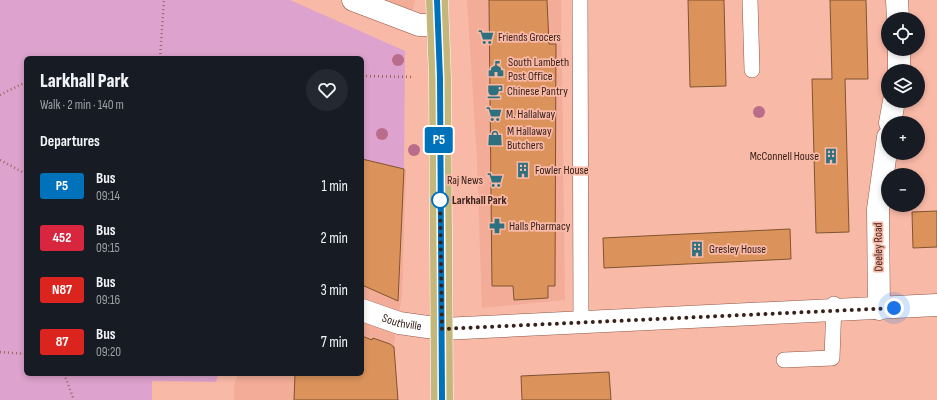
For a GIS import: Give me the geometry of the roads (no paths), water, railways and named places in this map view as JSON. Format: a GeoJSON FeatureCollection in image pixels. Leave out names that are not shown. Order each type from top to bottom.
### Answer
{"type":"FeatureCollection","features":[{"type":"Feature","properties":{"kind":"main road"},"geometry":{"type":"LineString","coordinates":[[437,0],[440,78],[439,136],[442,400]]}},
{"type":"Feature","properties":{"kind":"street"},"geometry":{"type":"LineString","coordinates":[[353,0],[419,25],[437,25]]}},
{"type":"Feature","properties":{"kind":"street"},"geometry":{"type":"LineString","coordinates":[[897,0],[898,12]]}},
{"type":"Feature","properties":{"kind":"street","name":"Deeley Road"},"geometry":{"type":"LineString","coordinates":[[879,309],[878,209],[885,160]]}},
{"type":"Feature","properties":{"kind":"street","name":"Southville"},"geometry":{"type":"LineString","coordinates":[[364,311],[399,323],[442,329],[834,308],[879,309],[937,305]]}},
{"type":"Feature","properties":{"kind":"lane"},"geometry":{"type":"LineString","coordinates":[[580,0],[581,322]]}},
{"type":"Feature","properties":{"kind":"lane"},"geometry":{"type":"LineString","coordinates":[[750,0],[752,70]]}},
{"type":"Feature","properties":{"kind":"lane"},"geometry":{"type":"LineString","coordinates":[[784,360],[832,358],[834,308]]}},
{"type":"Feature","properties":{"kind":"place","name":"Friends Grocers"},"geometry":{"type":"Point","coordinates":[486,37]}},
{"type":"Feature","properties":{"kind":"place","name":"South Lambeth Post Office"},"geometry":{"type":"Point","coordinates":[496,69]}},
{"type":"Feature","properties":{"kind":"place","name":"Chinese Pantry"},"geometry":{"type":"Point","coordinates":[495,91]}},
{"type":"Feature","properties":{"kind":"place","name":"M. Hallalway"},"geometry":{"type":"Point","coordinates":[494,114]}},
{"type":"Feature","properties":{"kind":"place","name":"M Hallaway Butchers"},"geometry":{"type":"Point","coordinates":[495,138]}},
{"type":"Feature","properties":{"kind":"place","name":"McConnell House"},"geometry":{"type":"Point","coordinates":[831,156]}},
{"type":"Feature","properties":{"kind":"place","name":"Fowler House"},"geometry":{"type":"Point","coordinates":[523,170]}},
{"type":"Feature","properties":{"kind":"place","name":"Raj News"},"geometry":{"type":"Point","coordinates":[495,180]}},
{"type":"Feature","properties":{"kind":"place","name":"Larkhall Park"},"geometry":{"type":"Point","coordinates":[440,200]}},
{"type":"Feature","properties":{"kind":"place","name":"Halls Pharmacy"},"geometry":{"type":"Point","coordinates":[497,226]}},
{"type":"Feature","properties":{"kind":"place","name":"Gresley House"},"geometry":{"type":"Point","coordinates":[697,249]}}]}
